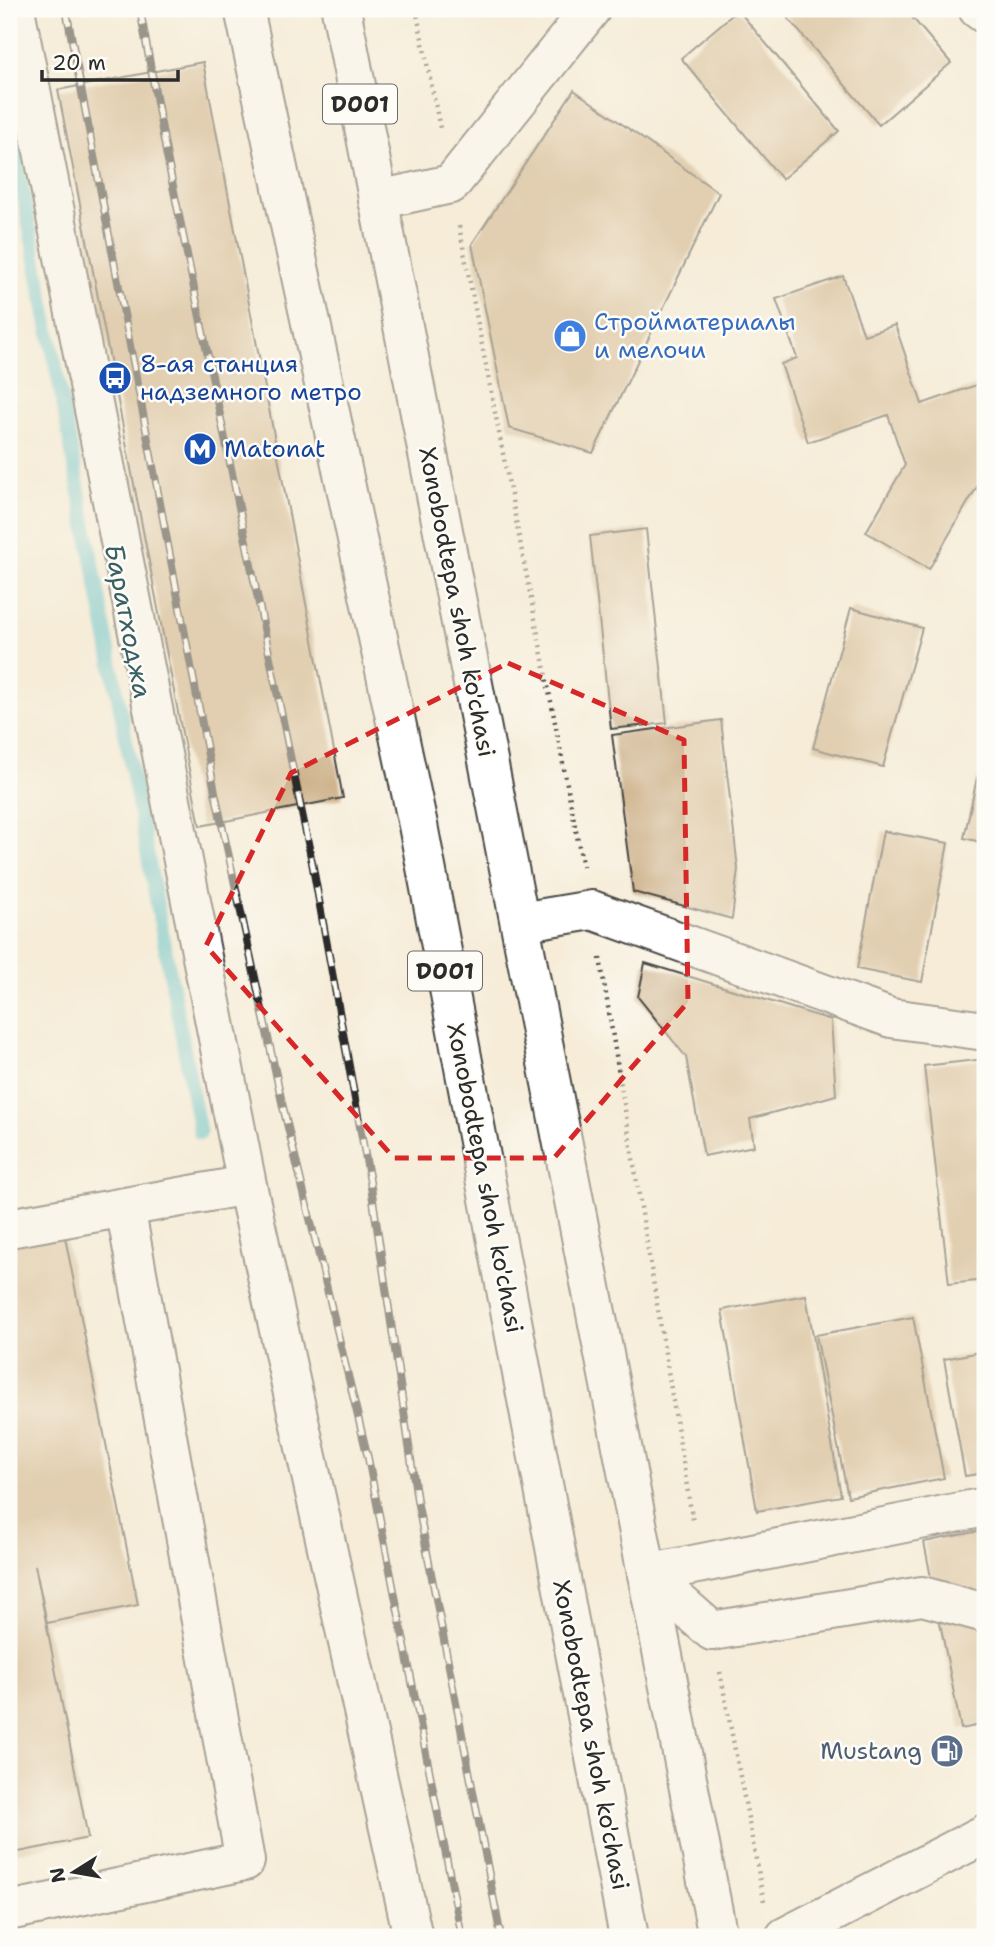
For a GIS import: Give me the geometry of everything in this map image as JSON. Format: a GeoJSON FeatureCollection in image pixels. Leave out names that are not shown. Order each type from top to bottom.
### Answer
{"type":"FeatureCollection","features":[{"type":"Feature","properties":{"kind":"main road"},"geometry":{"type":"LineString","coordinates":[[15,9],[234,1187],[413,1937]]}},
{"type":"Feature","properties":{"kind":"main road","name":"Xonobodtepa shoh ko'chasi"},"geometry":{"type":"LineString","coordinates":[[244,9],[418,825],[629,1937]]}},
{"type":"Feature","properties":{"kind":"main road","name":"Xonobodtepa shoh ko'chasi"},"geometry":{"type":"LineString","coordinates":[[341,9],[718,1937]]}},
{"type":"Feature","properties":{"kind":"main road"},"geometry":{"type":"LineString","coordinates":[[379,200],[451,184],[591,9]]}},
{"type":"Feature","properties":{"kind":"main road"},"geometry":{"type":"LineString","coordinates":[[978,9],[985,13]]}},
{"type":"Feature","properties":{"kind":"main road"},"geometry":{"type":"LineString","coordinates":[[520,922],[592,910],[891,1018],[985,1031]]}},
{"type":"Feature","properties":{"kind":"main road"},"geometry":{"type":"LineString","coordinates":[[9,1228],[234,1187]]}},
{"type":"Feature","properties":{"kind":"main road"},"geometry":{"type":"LineString","coordinates":[[9,1910],[245,1861],[125,1207]]}},
{"type":"Feature","properties":{"kind":"main road"},"geometry":{"type":"LineString","coordinates":[[647,1574],[985,1507]]}},
{"type":"Feature","properties":{"kind":"main road"},"geometry":{"type":"LineString","coordinates":[[647,1574],[712,1631],[922,1596],[985,1613]]}},
{"type":"Feature","properties":{"kind":"main road"},"geometry":{"type":"LineString","coordinates":[[775,1924],[985,1834]]}},
{"type":"Feature","properties":{"kind":"path"},"geometry":{"type":"LineString","coordinates":[[416,9],[592,910],[699,1563]]}},
{"type":"Feature","properties":{"kind":"path"},"geometry":{"type":"LineString","coordinates":[[712,1631],[775,1924]]}},
{"type":"Feature","properties":{"kind":"highlighted area"},"geometry":{"type":"Polygon","coordinates":[[[508,663],[684,740],[688,1002],[554,1158],[394,1158],[206,946],[291,773],[508,663]]]}},
{"type":"Feature","properties":{"kind":"building"},"geometry":{"type":"Polygon","coordinates":[[[780,9],[905,9],[951,63],[879,125],[780,9]]]}},
{"type":"Feature","properties":{"kind":"building"},"geometry":{"type":"Polygon","coordinates":[[[738,10],[839,131],[782,179],[681,58],[738,10]]]}},
{"type":"Feature","properties":{"kind":"building"},"geometry":{"type":"Polygon","coordinates":[[[203,62],[343,798],[200,826],[58,90],[203,62]]]}},
{"type":"Feature","properties":{"kind":"building","name":"Стройматериалы и мелочи"},"geometry":{"type":"Polygon","coordinates":[[[574,90],[719,193],[593,453],[509,428],[472,244],[574,90]]]}},
{"type":"Feature","properties":{"kind":"building"},"geometry":{"type":"Polygon","coordinates":[[[843,276],[864,335],[895,325],[922,404],[985,382],[985,510],[977,487],[929,569],[866,532],[905,465],[888,415],[808,442],[781,364],[797,358],[776,299],[843,276]]]}},
{"type":"Feature","properties":{"kind":"building"},"geometry":{"type":"Polygon","coordinates":[[[646,529],[667,723],[611,729],[590,536],[646,529]]]}},
{"type":"Feature","properties":{"kind":"building"},"geometry":{"type":"Polygon","coordinates":[[[851,608],[922,628],[883,767],[813,748],[851,608]]]}},
{"type":"Feature","properties":{"kind":"building"},"geometry":{"type":"Polygon","coordinates":[[[721,720],[738,869],[732,919],[633,892],[612,735],[721,720]]]}},
{"type":"Feature","properties":{"kind":"building"},"geometry":{"type":"Polygon","coordinates":[[[977,778],[985,780],[985,843],[964,838],[977,778]]]}},
{"type":"Feature","properties":{"kind":"building"},"geometry":{"type":"Polygon","coordinates":[[[883,831],[948,843],[922,982],[857,969],[883,831]]]}},
{"type":"Feature","properties":{"kind":"building"},"geometry":{"type":"Polygon","coordinates":[[[645,963],[831,1020],[836,1095],[750,1119],[754,1146],[704,1156],[686,1057],[638,997],[645,963]]]}},
{"type":"Feature","properties":{"kind":"building"},"geometry":{"type":"Polygon","coordinates":[[[985,1059],[985,1280],[949,1284],[924,1066],[985,1059]]]}},
{"type":"Feature","properties":{"kind":"building"},"geometry":{"type":"Polygon","coordinates":[[[64,1232],[138,1605],[47,1623],[35,1565],[88,1838],[9,1854],[9,1243],[64,1232]]]}},
{"type":"Feature","properties":{"kind":"building"},"geometry":{"type":"Polygon","coordinates":[[[806,1295],[841,1496],[757,1511],[722,1310],[806,1295]]]}},
{"type":"Feature","properties":{"kind":"building"},"geometry":{"type":"Polygon","coordinates":[[[913,1317],[944,1478],[848,1497],[816,1335],[913,1317]]]}},
{"type":"Feature","properties":{"kind":"building"},"geometry":{"type":"Polygon","coordinates":[[[985,1351],[985,1473],[965,1476],[944,1359],[985,1351]]]}},
{"type":"Feature","properties":{"kind":"building"},"geometry":{"type":"Polygon","coordinates":[[[985,1530],[985,1724],[961,1729],[924,1542],[985,1530]]]}},
{"type":"Feature","properties":{"kind":"waterway","name":"Баратходжа"},"geometry":{"type":"LineString","coordinates":[[9,118],[200,1133]]}},
{"type":"Feature","properties":{"kind":"railway"},"geometry":{"type":"LineString","coordinates":[[66,9],[215,792],[283,1107],[368,1458],[462,1937]]}},
{"type":"Feature","properties":{"kind":"railway"},"geometry":{"type":"LineString","coordinates":[[140,9],[167,157],[312,862],[372,1193],[417,1500],[501,1937]]}},
{"type":"Feature","properties":{"kind":"place","name":"Стройматериалы и мелочи"},"geometry":{"type":"Point","coordinates":[570,336]}},
{"type":"Feature","properties":{"kind":"place","name":"8-ая станция надземного метро"},"geometry":{"type":"Point","coordinates":[115,378]}},
{"type":"Feature","properties":{"kind":"place","name":"Matonat"},"geometry":{"type":"Point","coordinates":[200,449]}},
{"type":"Feature","properties":{"kind":"place","name":"Mustang"},"geometry":{"type":"Point","coordinates":[947,1751]}}]}
